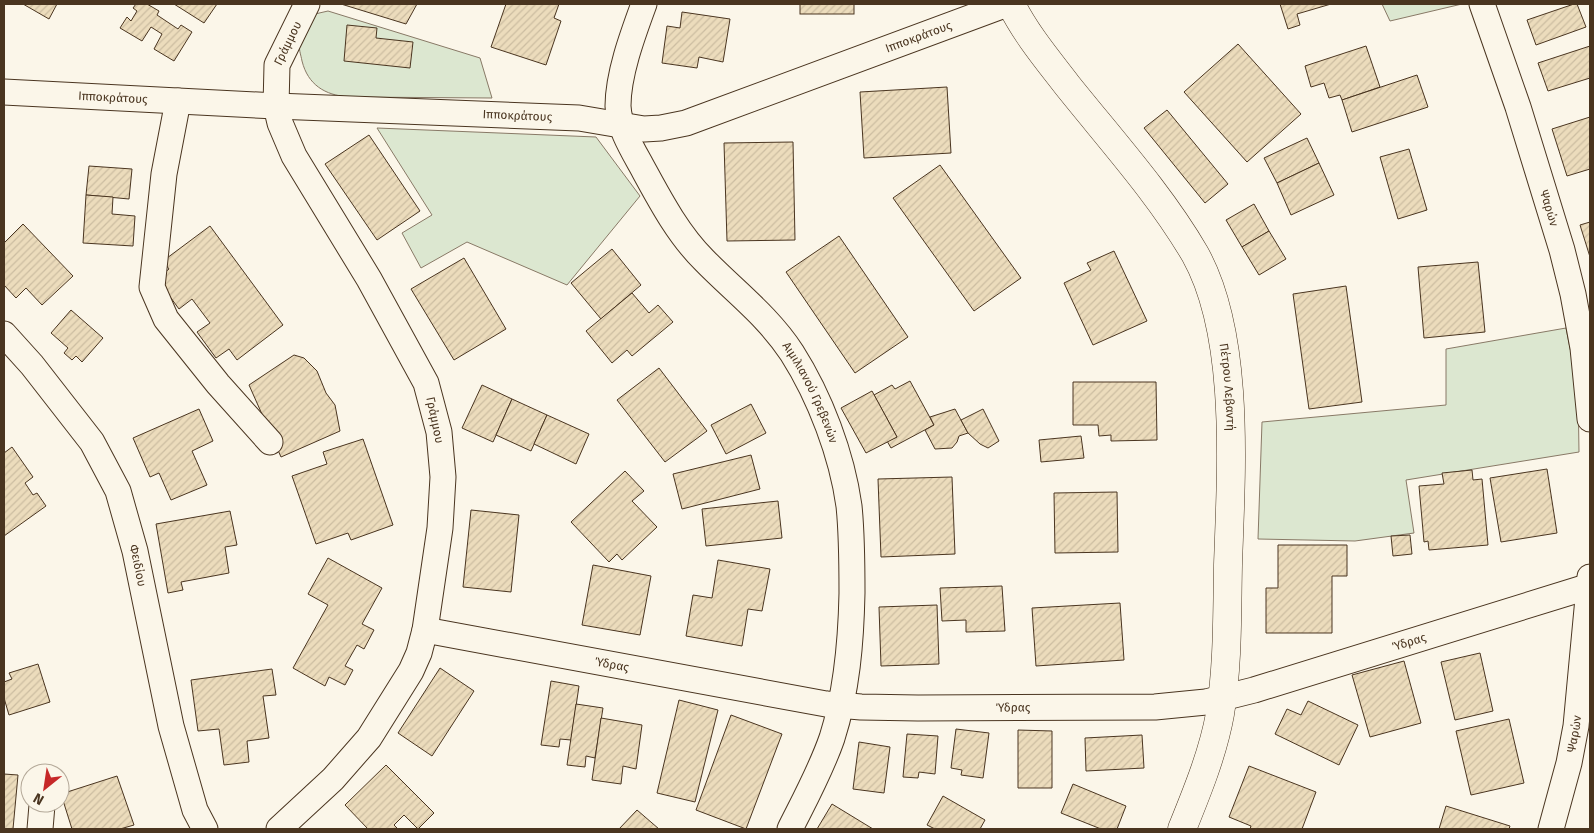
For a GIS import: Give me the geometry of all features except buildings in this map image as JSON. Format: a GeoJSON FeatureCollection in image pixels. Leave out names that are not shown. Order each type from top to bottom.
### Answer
{"type":"FeatureCollection","features":[{"type":"Feature","properties":{"kind":"street","name":"Γράμμου"},"geometry":{"type":"LineString","coordinates":[[279,829],[334,779],[369,738],[411,672],[419,653],[425,630],[440,528],[443,477],[440,432],[426,383],[369,279],[294,156],[280,123],[276,106],[277,65],[307,4]]}},
{"type":"Feature","properties":{"kind":"street","name":"Αιμιλιανού Γρεβενών"},"geometry":{"type":"LineString","coordinates":[[644,4],[624,67],[618,107],[622,127],[651,184],[686,240],[761,315],[792,353],[814,394],[835,447],[849,505],[852,547],[850,641],[841,706],[823,762],[790,829]]}},
{"type":"Feature","properties":{"kind":"street","name":"Ιπποκράτους"},"geometry":{"type":"LineString","coordinates":[[4,92],[276,106],[579,118],[622,127],[652,129],[692,121],[787,84],[1007,4]]}},
{"type":"Feature","properties":{"kind":"street","name":"Πέτρου Λεβαντή"},"geometry":{"type":"LineString","coordinates":[[1011,4],[1038,48],[1178,227],[1198,261],[1211,290],[1226,360],[1231,449],[1228,584],[1222,699],[1214,738],[1182,829]]}},
{"type":"Feature","properties":{"kind":"street","name":"Ψαρών"},"geometry":{"type":"LineString","coordinates":[[1482,4],[1518,107],[1562,250],[1573,294],[1581,339],[1590,419]]}},
{"type":"Feature","properties":{"kind":"street"},"geometry":{"type":"LineString","coordinates":[[178,101],[164,174],[152,287],[166,320],[218,384],[270,442]]}},
{"type":"Feature","properties":{"kind":"street","name":"Φειδίου"},"geometry":{"type":"LineString","coordinates":[[4,334],[32,365],[92,442],[118,491],[135,551],[171,726],[195,810],[205,829]]}},
{"type":"Feature","properties":{"kind":"street","name":"Ψαρών"},"geometry":{"type":"LineString","coordinates":[[1551,829],[1569,763],[1576,726],[1590,577]]}},
{"type":"Feature","properties":{"kind":"street","name":"Ύδρας"},"geometry":{"type":"LineString","coordinates":[[425,630],[754,692],[841,706],[1129,708],[1188,705],[1222,699],[1305,676],[1590,586]]}},
{"type":"Feature","properties":{"kind":"green space"},"geometry":{"type":"Polygon","coordinates":[[[1382,4],[1462,4],[1390,21],[1382,4]]]}},
{"type":"Feature","properties":{"kind":"green space"},"geometry":{"type":"Polygon","coordinates":[[[328,11],[480,58],[492,98],[348,97],[325,91],[308,76],[299,47],[303,35],[315,14],[328,11]]]}},
{"type":"Feature","properties":{"kind":"green space"},"geometry":{"type":"Polygon","coordinates":[[[377,128],[596,137],[640,196],[567,285],[467,242],[421,268],[402,233],[432,215],[377,128]]]}},
{"type":"Feature","properties":{"kind":"green space"},"geometry":{"type":"Polygon","coordinates":[[[1566,328],[1578,388],[1579,452],[1406,480],[1414,533],[1355,541],[1258,539],[1262,422],[1446,405],[1446,349],[1566,328]]]}}]}
